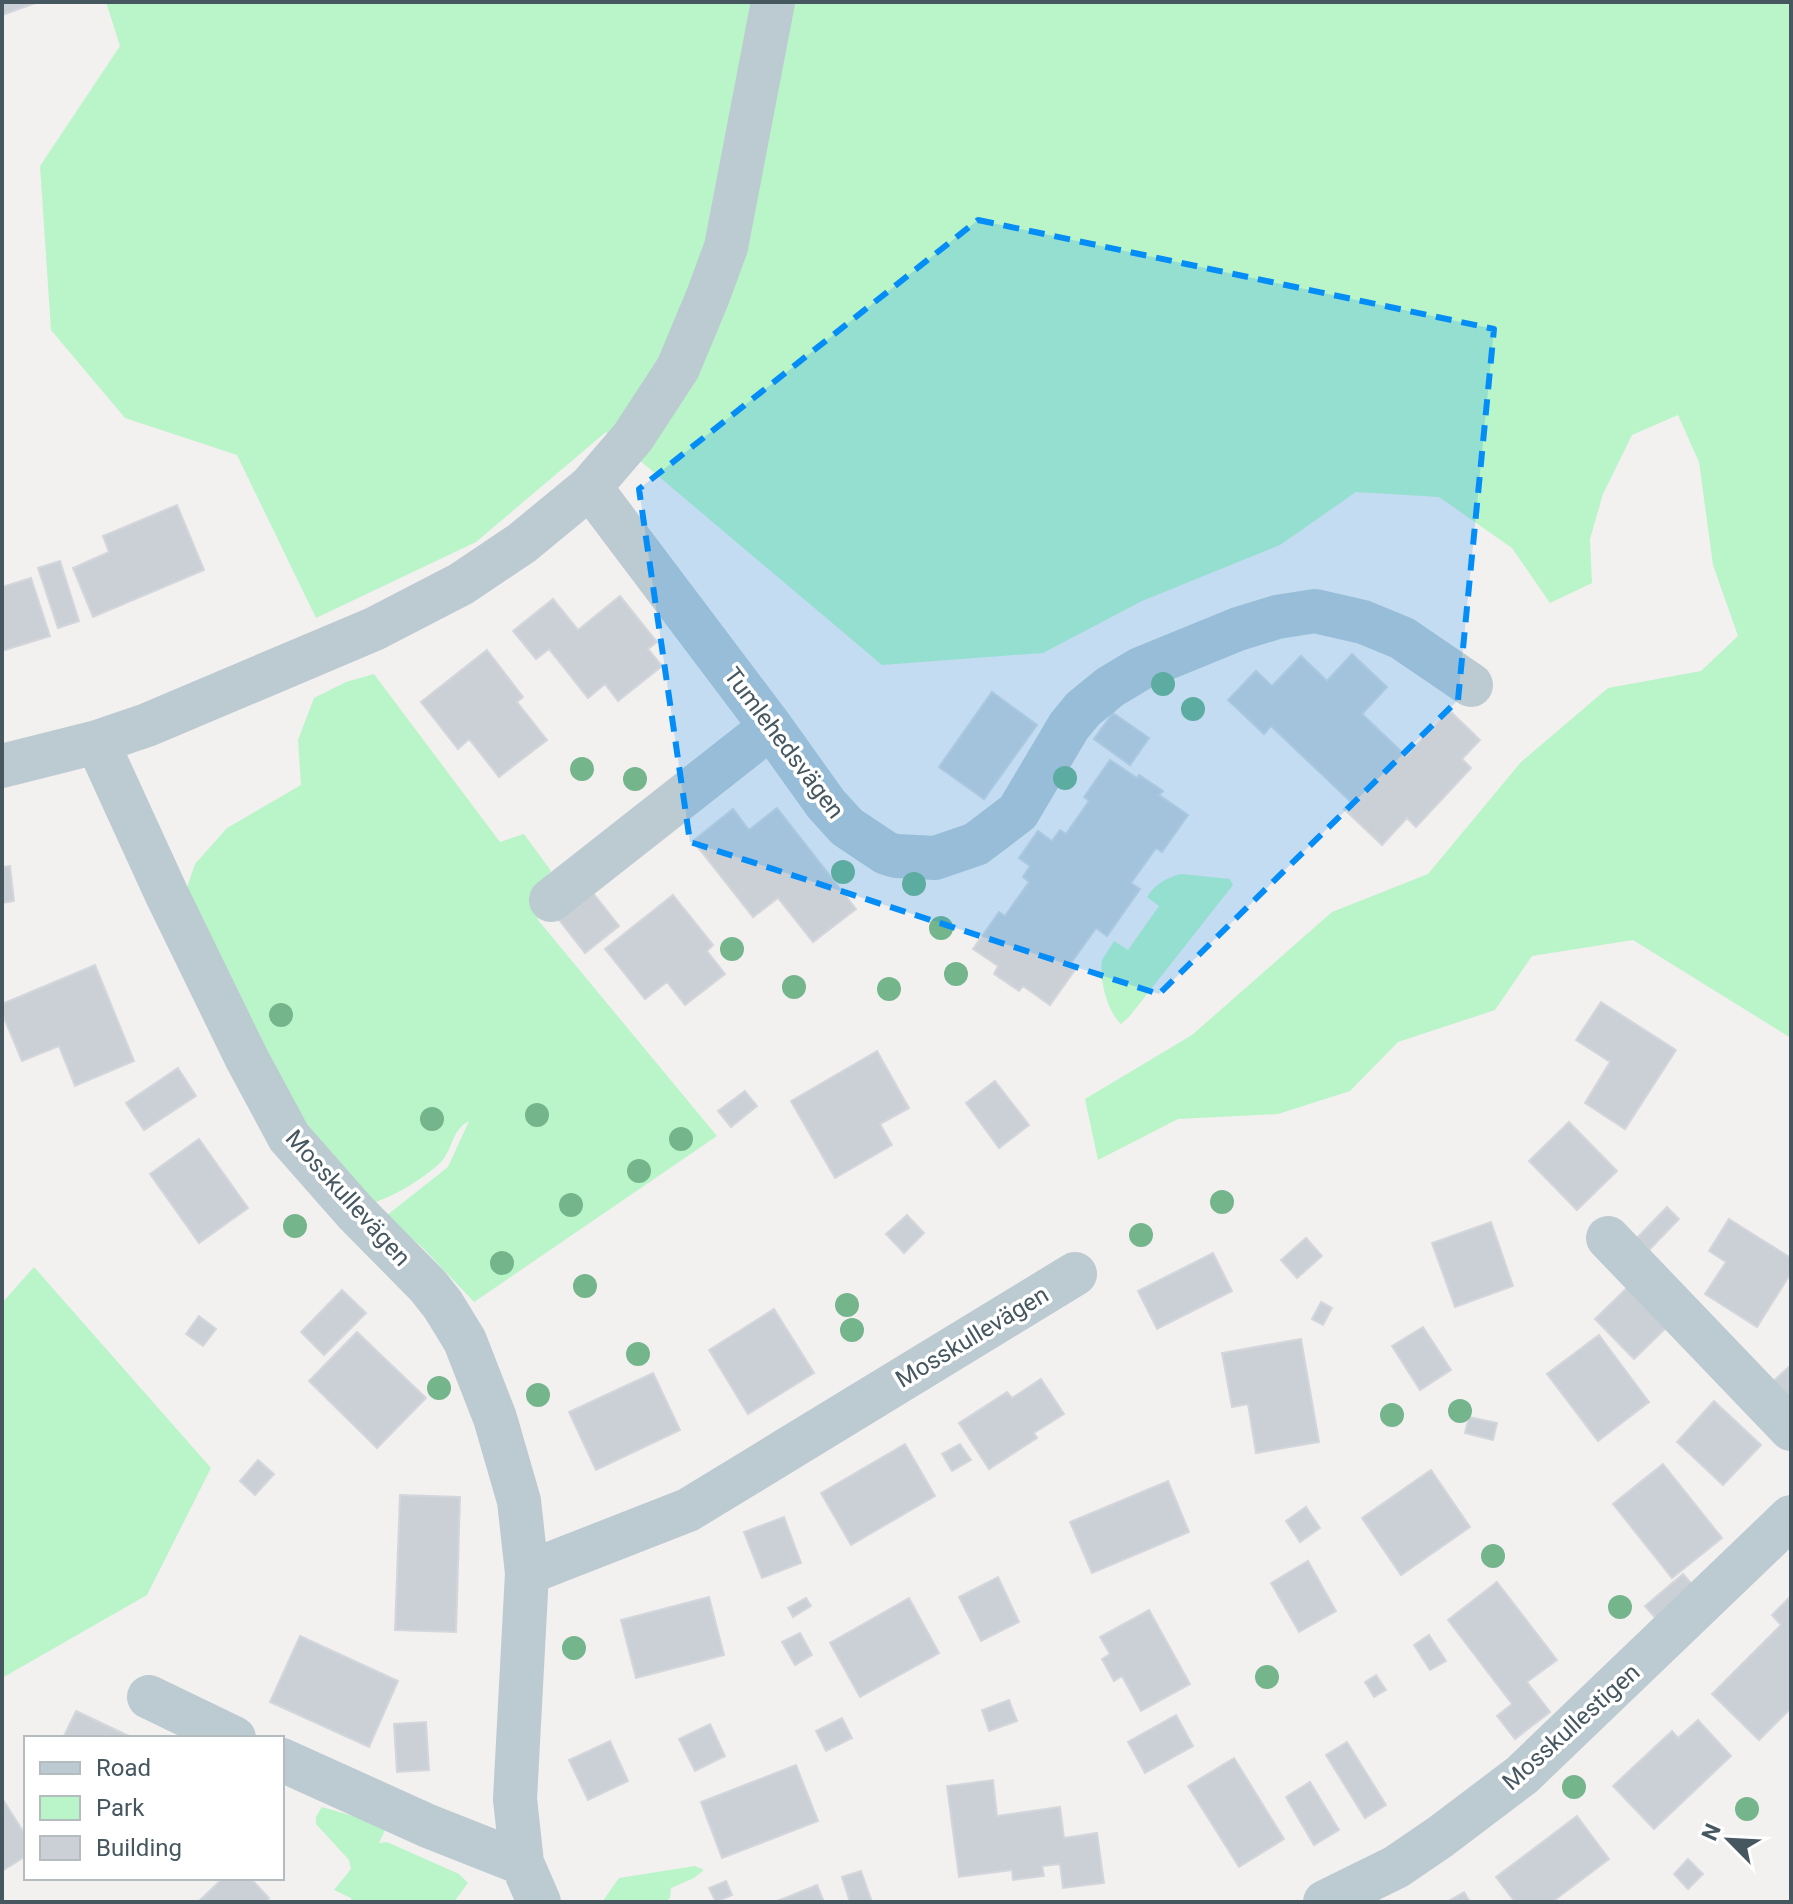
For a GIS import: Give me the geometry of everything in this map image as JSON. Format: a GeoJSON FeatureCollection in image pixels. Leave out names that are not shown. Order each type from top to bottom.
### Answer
{"type":"FeatureCollection","features":[{"type":"Feature","properties":{"kind":"street"},"geometry":{"type":"LineString","coordinates":[[2,766],[97,742],[147,725],[374,629],[461,584],[522,543],[590,487],[633,437],[678,368],[708,296],[726,247],[773,2]]}},
{"type":"Feature","properties":{"kind":"street","name":"Tumlehedsvägen"},"geometry":{"type":"LineString","coordinates":[[590,487],[826,804],[847,827],[886,853],[910,858],[935,858],[976,844],[1018,812],[1069,726],[1083,709],[1110,687],[1140,669],[1238,629],[1277,617],[1315,611],[1363,622],[1402,638],[1471,685]]}},
{"type":"Feature","properties":{"kind":"street"},"geometry":{"type":"LineString","coordinates":[[551,900],[771,727]]}},
{"type":"Feature","properties":{"kind":"street","name":"Mosskullevägen"},"geometry":{"type":"LineString","coordinates":[[97,742],[106,768],[167,895],[289,1137],[355,1212],[428,1286],[465,1341],[495,1418],[519,1501],[527,1573],[515,1799],[522,1863],[539,1902]]}},
{"type":"Feature","properties":{"kind":"street"},"geometry":{"type":"LineString","coordinates":[[1608,1238],[1791,1429]]}},
{"type":"Feature","properties":{"kind":"street","name":"Mosskullevägen"},"geometry":{"type":"LineString","coordinates":[[527,1573],[688,1510],[1075,1274]]}},
{"type":"Feature","properties":{"kind":"street","name":"Mosskullestigen"},"geometry":{"type":"LineString","coordinates":[[1325,1902],[1396,1867],[1522,1775],[1791,1517]]}},
{"type":"Feature","properties":{"kind":"street"},"geometry":{"type":"LineString","coordinates":[[149,1697],[230,1736]]}},
{"type":"Feature","properties":{"kind":"street"},"geometry":{"type":"LineString","coordinates":[[284,1761],[428,1826],[522,1863]]}},
{"type":"Feature","properties":{"kind":"highlighted area"},"geometry":{"type":"Polygon","coordinates":[[[978,220],[1494,329],[1458,700],[1159,994],[690,842],[639,489],[978,220]]]}},
{"type":"Feature","properties":{"kind":"green space"},"geometry":{"type":"Polygon","coordinates":[[[106,2],[1791,2],[1791,1038],[1633,940],[1532,956],[1495,1010],[1398,1042],[1350,1091],[1278,1114],[1178,1119],[1098,1160],[1085,1099],[1192,1035],[1332,912],[1428,874],[1521,762],[1608,688],[1701,671],[1738,636],[1713,565],[1699,462],[1678,415],[1632,435],[1603,494],[1590,539],[1592,583],[1550,603],[1512,548],[1439,497],[1356,492],[1280,545],[1142,601],[1043,653],[882,665],[606,432],[476,542],[316,618],[237,455],[125,418],[51,330],[40,166],[120,46],[106,2]]]}},
{"type":"Feature","properties":{"kind":"green space"},"geometry":{"type":"Polygon","coordinates":[[[374,674],[500,842],[524,834],[551,871],[537,893],[538,920],[717,1136],[474,1302],[423,1248],[386,1216],[448,1167],[469,1121],[459,1129],[445,1157],[434,1168],[397,1193],[369,1204],[294,1109],[186,890],[195,864],[227,828],[301,785],[298,740],[314,698],[346,682],[374,674]]]}},
{"type":"Feature","properties":{"kind":"green space"},"geometry":{"type":"Polygon","coordinates":[[[1181,874],[1230,879],[1233,885],[1121,1024],[1105,994],[1102,960],[1114,941],[1128,950],[1159,906],[1147,897],[1150,892],[1161,882],[1181,874]]]}},
{"type":"Feature","properties":{"kind":"green space"},"geometry":{"type":"Polygon","coordinates":[[[34,1267],[211,1468],[147,1595],[2,1678],[2,1303],[34,1267]]]}},
{"type":"Feature","properties":{"kind":"green space"},"geometry":{"type":"Polygon","coordinates":[[[322,1807],[387,1826],[379,1843],[387,1842],[459,1874],[468,1883],[454,1902],[352,1902],[351,1898],[334,1890],[351,1869],[349,1860],[316,1824],[322,1807]]]}},
{"type":"Feature","properties":{"kind":"green space"},"geometry":{"type":"Polygon","coordinates":[[[695,1866],[704,1870],[671,1888],[670,1898],[665,1902],[602,1902],[619,1878],[695,1866]]]}},
{"type":"Feature","properties":{"kind":"building"},"geometry":{"type":"Polygon","coordinates":[[[2,2],[38,2],[2,15],[2,2]]]}},
{"type":"Feature","properties":{"kind":"building"},"geometry":{"type":"Polygon","coordinates":[[[177,505],[204,570],[93,617],[73,568],[109,552],[103,536],[177,505]]]}},
{"type":"Feature","properties":{"kind":"building"},"geometry":{"type":"Polygon","coordinates":[[[60,561],[79,621],[58,628],[38,568],[60,561]]]}},
{"type":"Feature","properties":{"kind":"building"},"geometry":{"type":"Polygon","coordinates":[[[31,578],[50,636],[2,651],[2,587],[31,578]]]}},
{"type":"Feature","properties":{"kind":"building"},"geometry":{"type":"Polygon","coordinates":[[[620,596],[657,642],[648,649],[662,666],[618,701],[605,684],[588,698],[549,649],[536,659],[513,631],[553,599],[578,630],[620,596]]]}},
{"type":"Feature","properties":{"kind":"building"},"geometry":{"type":"Polygon","coordinates":[[[487,650],[523,697],[517,702],[547,740],[499,777],[469,739],[458,749],[421,702],[487,650]]]}},
{"type":"Feature","properties":{"kind":"building"},"geometry":{"type":"Polygon","coordinates":[[[1352,654],[1387,687],[1362,714],[1406,756],[1449,710],[1480,740],[1462,759],[1471,768],[1416,827],[1407,818],[1382,845],[1344,809],[1351,802],[1271,726],[1264,734],[1228,700],[1256,671],[1272,686],[1301,656],[1327,681],[1352,654]]]}},
{"type":"Feature","properties":{"kind":"building"},"geometry":{"type":"Polygon","coordinates":[[[992,692],[1037,725],[984,799],[939,767],[992,692]]]}},
{"type":"Feature","properties":{"kind":"building"},"geometry":{"type":"Polygon","coordinates":[[[1113,713],[1149,738],[1130,765],[1094,739],[1113,713]]]}},
{"type":"Feature","properties":{"kind":"building"},"geometry":{"type":"Polygon","coordinates":[[[1110,760],[1163,791],[1159,795],[1188,815],[1162,852],[1156,848],[1131,883],[1140,889],[1107,936],[1096,928],[1071,963],[1077,967],[1050,1005],[1023,986],[1019,991],[994,974],[998,966],[973,949],[999,912],[1005,916],[1029,882],[1023,877],[1030,866],[1019,858],[1038,831],[1052,841],[1060,830],[1066,834],[1089,801],[1084,797],[1110,760]]]}},
{"type":"Feature","properties":{"kind":"building"},"geometry":{"type":"Polygon","coordinates":[[[777,808],[856,909],[813,942],[778,898],[753,917],[693,841],[733,809],[749,830],[777,808]]]}},
{"type":"Feature","properties":{"kind":"building"},"geometry":{"type":"Polygon","coordinates":[[[10,866],[14,901],[2,903],[2,867],[10,866]]]}},
{"type":"Feature","properties":{"kind":"building"},"geometry":{"type":"Polygon","coordinates":[[[590,889],[619,926],[585,953],[556,916],[590,889]]]}},
{"type":"Feature","properties":{"kind":"building"},"geometry":{"type":"Polygon","coordinates":[[[673,895],[713,945],[707,951],[725,974],[685,1005],[667,982],[645,999],[605,949],[673,895]]]}},
{"type":"Feature","properties":{"kind":"building"},"geometry":{"type":"Polygon","coordinates":[[[95,965],[134,1061],[75,1086],[59,1046],[22,1061],[2,1013],[2,1004],[95,965]]]}},
{"type":"Feature","properties":{"kind":"building"},"geometry":{"type":"Polygon","coordinates":[[[1601,1002],[1676,1050],[1625,1129],[1585,1103],[1610,1062],[1576,1040],[1601,1002]]]}},
{"type":"Feature","properties":{"kind":"building"},"geometry":{"type":"Polygon","coordinates":[[[877,1051],[909,1108],[880,1124],[892,1145],[835,1178],[791,1101],[877,1051]]]}},
{"type":"Feature","properties":{"kind":"building"},"geometry":{"type":"Polygon","coordinates":[[[178,1068],[196,1096],[144,1130],[126,1103],[178,1068]]]}},
{"type":"Feature","properties":{"kind":"building"},"geometry":{"type":"Polygon","coordinates":[[[995,1081],[1029,1125],[999,1148],[966,1103],[995,1081]]]}},
{"type":"Feature","properties":{"kind":"building"},"geometry":{"type":"Polygon","coordinates":[[[745,1091],[757,1106],[731,1127],[718,1111],[745,1091]]]}},
{"type":"Feature","properties":{"kind":"building"},"geometry":{"type":"Polygon","coordinates":[[[1569,1122],[1617,1171],[1577,1210],[1529,1161],[1569,1122]]]}},
{"type":"Feature","properties":{"kind":"building"},"geometry":{"type":"Polygon","coordinates":[[[199,1139],[248,1208],[199,1243],[150,1174],[199,1139]]]}},
{"type":"Feature","properties":{"kind":"building"},"geometry":{"type":"Polygon","coordinates":[[[1667,1207],[1679,1219],[1649,1250],[1637,1238],[1667,1207]]]}},
{"type":"Feature","properties":{"kind":"building"},"geometry":{"type":"Polygon","coordinates":[[[907,1215],[924,1233],[904,1253],[886,1234],[907,1215]]]}},
{"type":"Feature","properties":{"kind":"building"},"geometry":{"type":"Polygon","coordinates":[[[1729,1219],[1791,1258],[1791,1273],[1757,1327],[1705,1294],[1726,1262],[1709,1251],[1729,1219]]]}},
{"type":"Feature","properties":{"kind":"building"},"geometry":{"type":"Polygon","coordinates":[[[1491,1222],[1513,1286],[1455,1307],[1432,1243],[1491,1222]]]}},
{"type":"Feature","properties":{"kind":"building"},"geometry":{"type":"Polygon","coordinates":[[[1306,1238],[1322,1256],[1297,1278],[1281,1260],[1306,1238]]]}},
{"type":"Feature","properties":{"kind":"building"},"geometry":{"type":"Polygon","coordinates":[[[1213,1253],[1232,1291],[1157,1329],[1138,1291],[1213,1253]]]}},
{"type":"Feature","properties":{"kind":"building"},"geometry":{"type":"Polygon","coordinates":[[[1630,1285],[1669,1325],[1634,1359],[1595,1319],[1630,1285]]]}},
{"type":"Feature","properties":{"kind":"building"},"geometry":{"type":"Polygon","coordinates":[[[342,1290],[366,1313],[324,1355],[301,1332],[342,1290]]]}},
{"type":"Feature","properties":{"kind":"building"},"geometry":{"type":"Polygon","coordinates":[[[1321,1302],[1332,1308],[1323,1325],[1312,1319],[1321,1302]]]}},
{"type":"Feature","properties":{"kind":"building"},"geometry":{"type":"Polygon","coordinates":[[[774,1309],[814,1373],[748,1414],[709,1350],[774,1309]]]}},
{"type":"Feature","properties":{"kind":"building"},"geometry":{"type":"Polygon","coordinates":[[[199,1316],[216,1329],[203,1346],[186,1334],[199,1316]]]}},
{"type":"Feature","properties":{"kind":"building"},"geometry":{"type":"Polygon","coordinates":[[[1423,1327],[1451,1370],[1420,1390],[1392,1346],[1423,1327]]]}},
{"type":"Feature","properties":{"kind":"building"},"geometry":{"type":"Polygon","coordinates":[[[357,1332],[426,1398],[377,1448],[309,1381],[357,1332]]]}},
{"type":"Feature","properties":{"kind":"building"},"geometry":{"type":"Polygon","coordinates":[[[1599,1335],[1649,1402],[1598,1441],[1547,1374],[1599,1335]]]}},
{"type":"Feature","properties":{"kind":"building"},"geometry":{"type":"Polygon","coordinates":[[[1301,1339],[1319,1442],[1256,1453],[1248,1404],[1232,1407],[1222,1353],[1301,1339]]]}},
{"type":"Feature","properties":{"kind":"building"},"geometry":{"type":"Polygon","coordinates":[[[1791,1365],[1791,1408],[1769,1385],[1791,1365]]]}},
{"type":"Feature","properties":{"kind":"building"},"geometry":{"type":"Polygon","coordinates":[[[653,1373],[680,1430],[596,1470],[569,1412],[653,1373]]]}},
{"type":"Feature","properties":{"kind":"building"},"geometry":{"type":"Polygon","coordinates":[[[1041,1379],[1064,1414],[1034,1433],[1037,1438],[989,1469],[959,1423],[1007,1392],[1012,1398],[1041,1379]]]}},
{"type":"Feature","properties":{"kind":"building"},"geometry":{"type":"Polygon","coordinates":[[[1714,1401],[1761,1445],[1723,1485],[1677,1442],[1714,1401]]]}},
{"type":"Feature","properties":{"kind":"building"},"geometry":{"type":"Polygon","coordinates":[[[1469,1417],[1497,1423],[1493,1440],[1465,1433],[1469,1417]]]}},
{"type":"Feature","properties":{"kind":"building"},"geometry":{"type":"Polygon","coordinates":[[[905,1444],[935,1496],[851,1545],[821,1493],[905,1444]]]}},
{"type":"Feature","properties":{"kind":"building"},"geometry":{"type":"Polygon","coordinates":[[[960,1444],[971,1460],[952,1471],[942,1454],[960,1444]]]}},
{"type":"Feature","properties":{"kind":"building"},"geometry":{"type":"Polygon","coordinates":[[[258,1460],[274,1474],[255,1495],[240,1481],[258,1460]]]}},
{"type":"Feature","properties":{"kind":"building"},"geometry":{"type":"Polygon","coordinates":[[[1663,1464],[1722,1538],[1672,1578],[1613,1504],[1663,1464]]]}},
{"type":"Feature","properties":{"kind":"building"},"geometry":{"type":"Polygon","coordinates":[[[1431,1470],[1470,1527],[1401,1575],[1362,1518],[1431,1470]]]}},
{"type":"Feature","properties":{"kind":"building"},"geometry":{"type":"Polygon","coordinates":[[[1168,1481],[1189,1532],[1092,1573],[1070,1522],[1168,1481]]]}},
{"type":"Feature","properties":{"kind":"building"},"geometry":{"type":"Polygon","coordinates":[[[400,1495],[460,1497],[456,1632],[395,1630],[400,1495]]]}},
{"type":"Feature","properties":{"kind":"building"},"geometry":{"type":"Polygon","coordinates":[[[1306,1507],[1320,1528],[1300,1542],[1286,1521],[1306,1507]]]}},
{"type":"Feature","properties":{"kind":"building"},"geometry":{"type":"Polygon","coordinates":[[[784,1517],[801,1563],[762,1578],[744,1532],[784,1517]]]}},
{"type":"Feature","properties":{"kind":"building"},"geometry":{"type":"Polygon","coordinates":[[[1308,1561],[1336,1611],[1299,1632],[1271,1583],[1308,1561]]]}},
{"type":"Feature","properties":{"kind":"building"},"geometry":{"type":"Polygon","coordinates":[[[1683,1574],[1697,1590],[1659,1622],[1645,1606],[1683,1574]]]}},
{"type":"Feature","properties":{"kind":"building"},"geometry":{"type":"Polygon","coordinates":[[[998,1577],[1019,1622],[981,1641],[959,1597],[998,1577]]]}},
{"type":"Feature","properties":{"kind":"building"},"geometry":{"type":"Polygon","coordinates":[[[1497,1582],[1557,1660],[1527,1682],[1550,1712],[1515,1739],[1497,1716],[1512,1704],[1448,1620],[1497,1582]]]}},
{"type":"Feature","properties":{"kind":"building"},"geometry":{"type":"Polygon","coordinates":[[[1791,1596],[1791,1708],[1759,1740],[1712,1694],[1781,1625],[1772,1615],[1791,1596]]]}},
{"type":"Feature","properties":{"kind":"building"},"geometry":{"type":"Polygon","coordinates":[[[709,1597],[724,1655],[636,1678],[621,1620],[709,1597]]]}},
{"type":"Feature","properties":{"kind":"building"},"geometry":{"type":"Polygon","coordinates":[[[806,1598],[811,1606],[793,1617],[788,1608],[806,1598]]]}},
{"type":"Feature","properties":{"kind":"building"},"geometry":{"type":"Polygon","coordinates":[[[909,1598],[939,1653],[860,1697],[830,1643],[909,1598]]]}},
{"type":"Feature","properties":{"kind":"building"},"geometry":{"type":"Polygon","coordinates":[[[1149,1610],[1190,1684],[1141,1711],[1122,1676],[1114,1681],[1102,1659],[1110,1654],[1100,1637],[1149,1610]]]}},
{"type":"Feature","properties":{"kind":"building"},"geometry":{"type":"Polygon","coordinates":[[[800,1633],[812,1655],[795,1665],[782,1642],[800,1633]]]}},
{"type":"Feature","properties":{"kind":"building"},"geometry":{"type":"Polygon","coordinates":[[[1429,1635],[1446,1661],[1430,1670],[1414,1645],[1429,1635]]]}},
{"type":"Feature","properties":{"kind":"building"},"geometry":{"type":"Polygon","coordinates":[[[300,1636],[398,1681],[369,1747],[270,1702],[300,1636]]]}},
{"type":"Feature","properties":{"kind":"building"},"geometry":{"type":"Polygon","coordinates":[[[1376,1675],[1386,1690],[1374,1697],[1365,1682],[1376,1675]]]}},
{"type":"Feature","properties":{"kind":"building"},"geometry":{"type":"Polygon","coordinates":[[[1009,1700],[1017,1721],[989,1731],[982,1710],[1009,1700]]]}},
{"type":"Feature","properties":{"kind":"building"},"geometry":{"type":"Polygon","coordinates":[[[76,1711],[129,1736],[64,1736],[76,1711]]]}},
{"type":"Feature","properties":{"kind":"building"},"geometry":{"type":"Polygon","coordinates":[[[1176,1715],[1193,1746],[1145,1773],[1128,1742],[1176,1715]]]}},
{"type":"Feature","properties":{"kind":"building"},"geometry":{"type":"Polygon","coordinates":[[[842,1718],[852,1738],[826,1751],[816,1731],[842,1718]]]}},
{"type":"Feature","properties":{"kind":"building"},"geometry":{"type":"Polygon","coordinates":[[[1698,1720],[1731,1756],[1654,1829],[1613,1786],[1672,1731],[1678,1738],[1698,1720]]]}},
{"type":"Feature","properties":{"kind":"building"},"geometry":{"type":"Polygon","coordinates":[[[426,1722],[429,1770],[397,1772],[394,1724],[426,1722]]]}},
{"type":"Feature","properties":{"kind":"building"},"geometry":{"type":"Polygon","coordinates":[[[710,1724],[725,1756],[695,1771],[679,1739],[710,1724]]]}},
{"type":"Feature","properties":{"kind":"building"},"geometry":{"type":"Polygon","coordinates":[[[610,1741],[628,1781],[588,1800],[569,1760],[610,1741]]]}},
{"type":"Feature","properties":{"kind":"building"},"geometry":{"type":"Polygon","coordinates":[[[1347,1742],[1386,1805],[1365,1818],[1326,1755],[1347,1742]]]}},
{"type":"Feature","properties":{"kind":"building"},"geometry":{"type":"Polygon","coordinates":[[[1234,1758],[1284,1839],[1239,1867],[1188,1786],[1234,1758]]]}},
{"type":"Feature","properties":{"kind":"building"},"geometry":{"type":"Polygon","coordinates":[[[796,1765],[818,1821],[722,1858],[701,1802],[796,1765]]]}},
{"type":"Feature","properties":{"kind":"building"},"geometry":{"type":"Polygon","coordinates":[[[993,1780],[997,1816],[1060,1807],[1064,1838],[1097,1833],[1104,1883],[1063,1888],[1060,1864],[1042,1866],[1044,1876],[1013,1880],[1012,1870],[959,1877],[947,1786],[993,1780]]]}},
{"type":"Feature","properties":{"kind":"building"},"geometry":{"type":"Polygon","coordinates":[[[1310,1782],[1339,1830],[1314,1845],[1286,1797],[1310,1782]]]}},
{"type":"Feature","properties":{"kind":"building"},"geometry":{"type":"Polygon","coordinates":[[[2,1798],[24,1833],[24,1857],[2,1871],[2,1798]]]}},
{"type":"Feature","properties":{"kind":"building"},"geometry":{"type":"Polygon","coordinates":[[[1577,1816],[1609,1859],[1552,1902],[1515,1902],[1496,1877],[1577,1816]]]}},
{"type":"Feature","properties":{"kind":"building"},"geometry":{"type":"Polygon","coordinates":[[[1688,1859],[1703,1874],[1688,1889],[1674,1874],[1688,1859]]]}},
{"type":"Feature","properties":{"kind":"building"},"geometry":{"type":"Polygon","coordinates":[[[861,1871],[872,1902],[850,1902],[842,1877],[861,1871]]]}},
{"type":"Feature","properties":{"kind":"building"},"geometry":{"type":"Polygon","coordinates":[[[221,1880],[252,1880],[269,1898],[265,1902],[198,1902],[221,1880]]]}},
{"type":"Feature","properties":{"kind":"building"},"geometry":{"type":"Polygon","coordinates":[[[726,1881],[732,1895],[716,1902],[709,1888],[726,1881]]]}},
{"type":"Feature","properties":{"kind":"building"},"geometry":{"type":"Polygon","coordinates":[[[817,1885],[824,1902],[775,1902],[817,1885]]]}},
{"type":"Feature","properties":{"kind":"building"},"geometry":{"type":"Polygon","coordinates":[[[1464,1892],[1470,1902],[1447,1902],[1464,1892]]]}}]}
